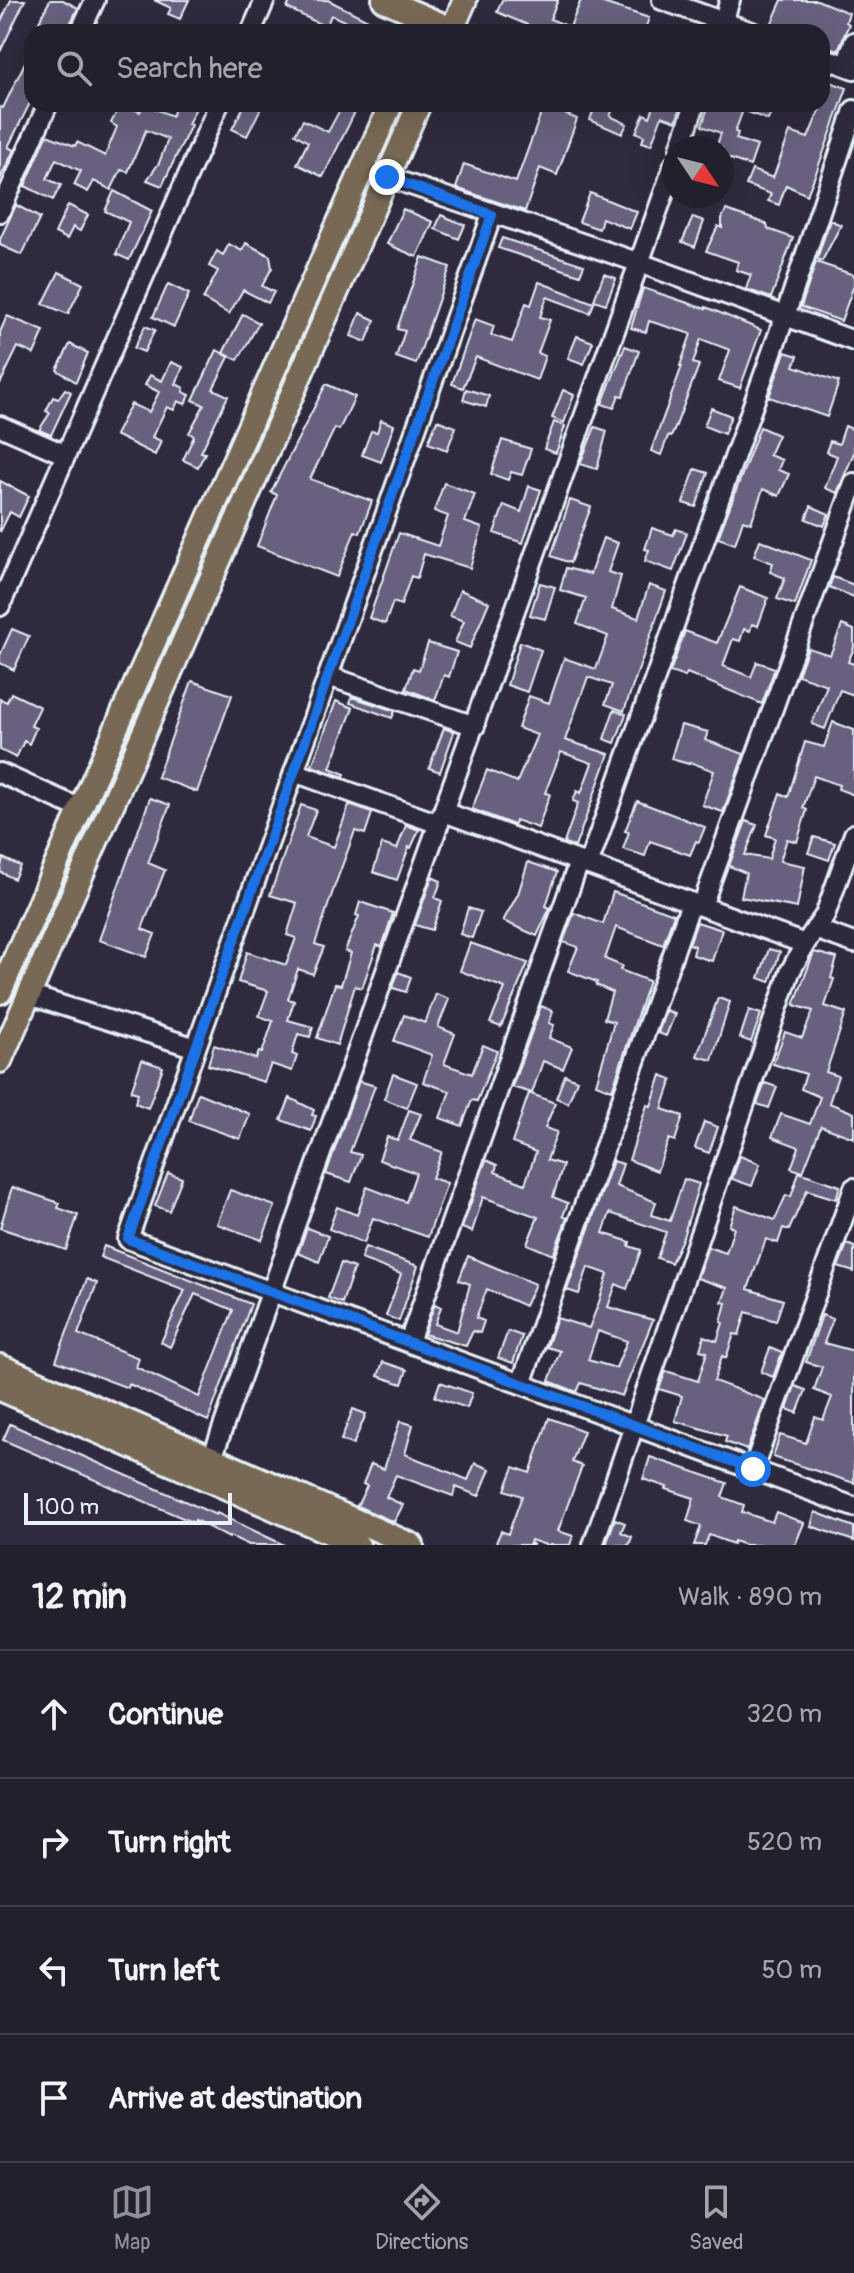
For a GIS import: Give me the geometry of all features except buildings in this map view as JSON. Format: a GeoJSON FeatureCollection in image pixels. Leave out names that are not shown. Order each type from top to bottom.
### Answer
{"type":"FeatureCollection","features":[{"type":"Feature","properties":{"kind":"main road"},"geometry":{"type":"LineString","coordinates":[[384,0],[430,17]]}},
{"type":"Feature","properties":{"kind":"main road"},"geometry":{"type":"LineString","coordinates":[[454,24],[465,0]]}},
{"type":"Feature","properties":{"kind":"main road"},"geometry":{"type":"LineString","coordinates":[[0,992],[387,112]]}},
{"type":"Feature","properties":{"kind":"main road"},"geometry":{"type":"LineString","coordinates":[[0,1061],[415,112]]}},
{"type":"Feature","properties":{"kind":"main road"},"geometry":{"type":"LineString","coordinates":[[0,1366],[412,1545]]}},
{"type":"Feature","properties":{"kind":"main road"},"geometry":{"type":"LineString","coordinates":[[0,1389],[344,1542]]}},
{"type":"Feature","properties":{"kind":"street"},"geometry":{"type":"LineString","coordinates":[[84,24],[95,0]]}},
{"type":"Feature","properties":{"kind":"street"},"geometry":{"type":"LineString","coordinates":[[254,24],[265,0]]}},
{"type":"Feature","properties":{"kind":"street"},"geometry":{"type":"LineString","coordinates":[[662,0],[714,24]]}},
{"type":"Feature","properties":{"kind":"street"},"geometry":{"type":"LineString","coordinates":[[722,24],[730,0]]}},
{"type":"Feature","properties":{"kind":"street"},"geometry":{"type":"LineString","coordinates":[[830,60],[850,67],[854,42]]}},
{"type":"Feature","properties":{"kind":"street"},"geometry":{"type":"LineString","coordinates":[[409,1342],[785,316],[854,110]]}},
{"type":"Feature","properties":{"kind":"street"},"geometry":{"type":"LineString","coordinates":[[0,212],[44,112]]}},
{"type":"Feature","properties":{"kind":"street"},"geometry":{"type":"LineString","coordinates":[[0,606],[216,112]]}},
{"type":"Feature","properties":{"kind":"street"},"geometry":{"type":"LineString","coordinates":[[684,136],[692,112]]}},
{"type":"Feature","properties":{"kind":"street"},"geometry":{"type":"LineString","coordinates":[[387,177],[640,263],[854,341]]}},
{"type":"Feature","properties":{"kind":"street"},"geometry":{"type":"LineString","coordinates":[[212,1458],[662,200]]}},
{"type":"Feature","properties":{"kind":"street"},"geometry":{"type":"LineString","coordinates":[[492,215],[128,1239],[854,1507]]}},
{"type":"Feature","properties":{"kind":"street"},"geometry":{"type":"LineString","coordinates":[[0,426],[66,455]]}},
{"type":"Feature","properties":{"kind":"street"},"geometry":{"type":"LineString","coordinates":[[521,1384],[854,483]]}},
{"type":"Feature","properties":{"kind":"street"},"geometry":{"type":"LineString","coordinates":[[328,676],[475,726]]}},
{"type":"Feature","properties":{"kind":"street"},"geometry":{"type":"LineString","coordinates":[[294,772],[584,863],[697,904],[810,936],[854,943]]}},
{"type":"Feature","properties":{"kind":"street"},"geometry":{"type":"LineString","coordinates":[[0,773],[81,809]]}},
{"type":"Feature","properties":{"kind":"street"},"geometry":{"type":"LineString","coordinates":[[593,1545],[790,972],[825,915],[854,834]]}},
{"type":"Feature","properties":{"kind":"street"},"geometry":{"type":"LineString","coordinates":[[29,995],[196,1048]]}},
{"type":"Feature","properties":{"kind":"street"},"geometry":{"type":"LineString","coordinates":[[753,1469],[854,1188]]}},
{"type":"Feature","properties":{"kind":"route"},"geometry":{"type":"LineString","coordinates":[[387,177],[492,215],[128,1239],[753,1469]]}}]}
